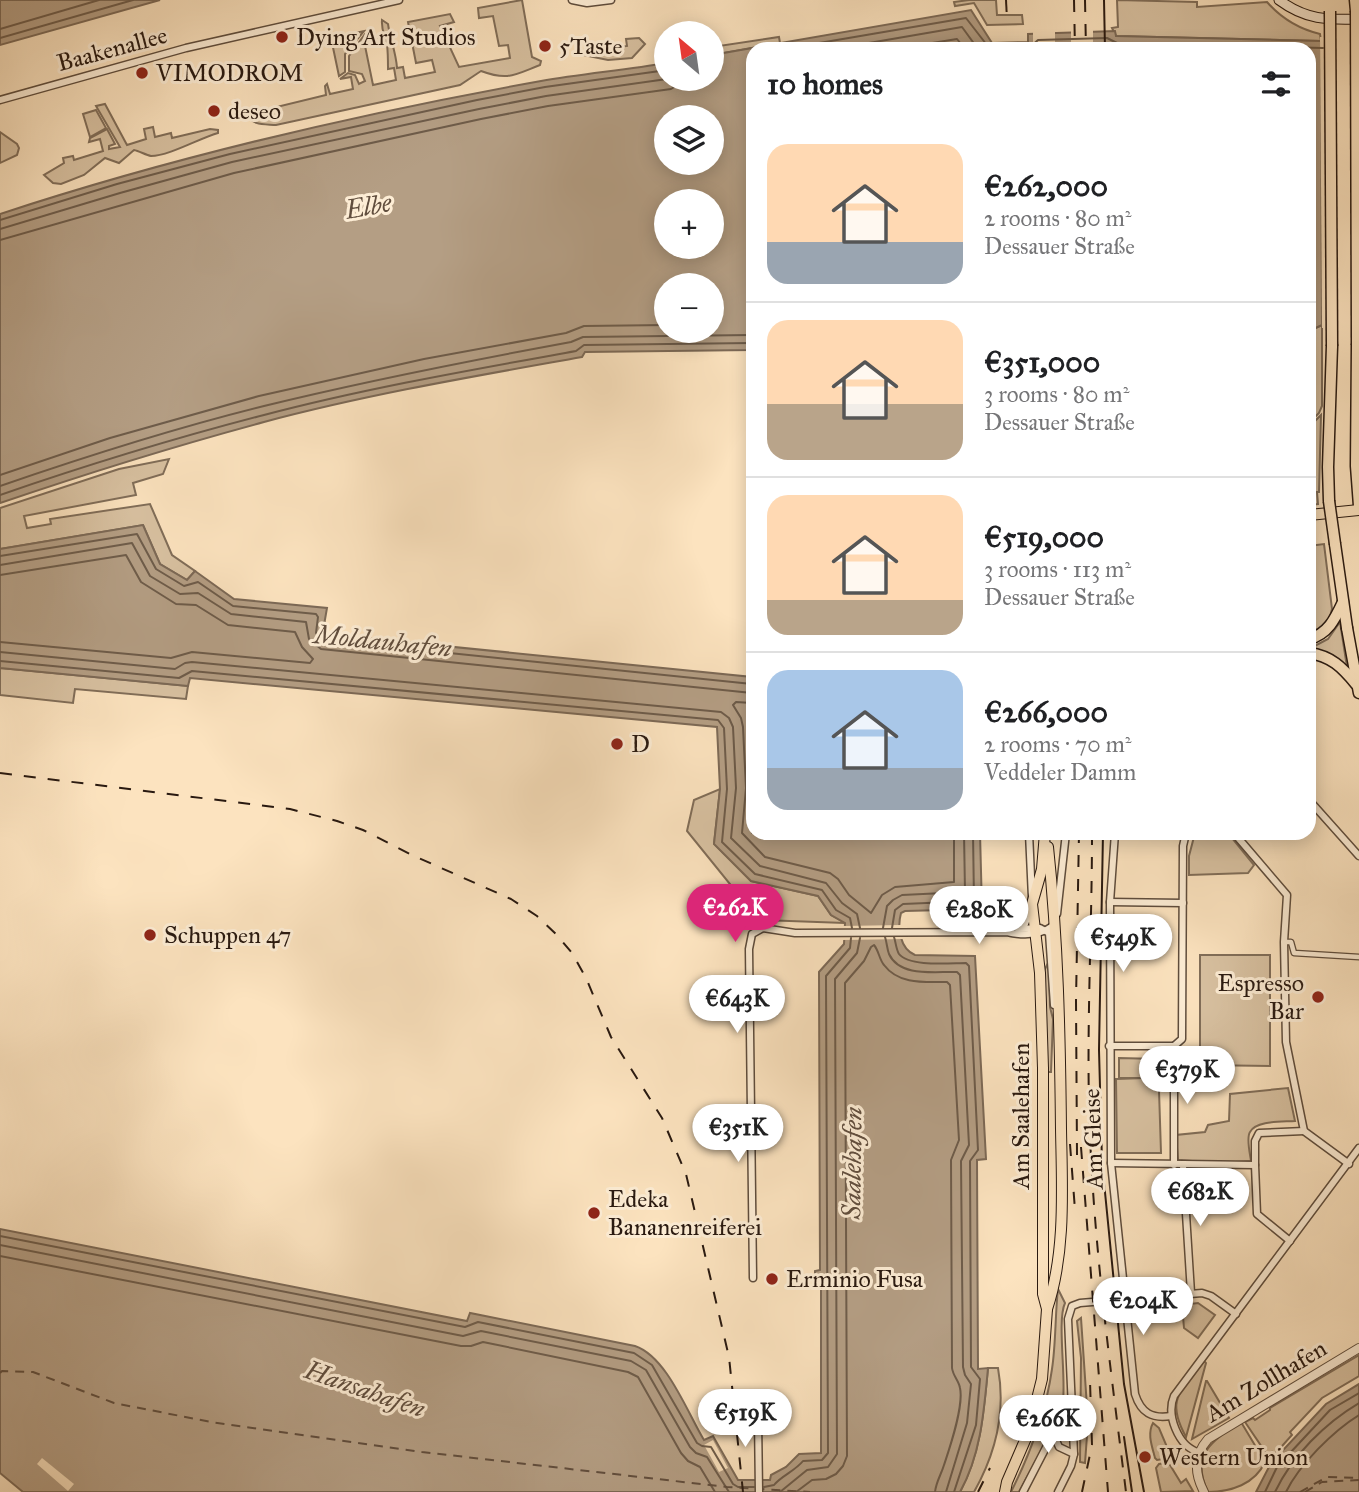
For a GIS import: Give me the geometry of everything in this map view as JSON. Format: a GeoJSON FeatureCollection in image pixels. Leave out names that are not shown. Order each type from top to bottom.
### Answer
{"type":"FeatureCollection","features":[{"type":"Feature","properties":{"kind":"highway"},"geometry":{"type":"LineString","coordinates":[[1330,6],[1332,346],[1329,501],[1358,690]]}},
{"type":"Feature","properties":{"kind":"highway"},"geometry":{"type":"LineString","coordinates":[[1357,10],[1359,505]]}},
{"type":"Feature","properties":{"kind":"highway"},"geometry":{"type":"LineString","coordinates":[[1316,636],[1329,628],[1343,602]]}},
{"type":"Feature","properties":{"kind":"highway"},"geometry":{"type":"LineString","coordinates":[[1316,655],[1335,662],[1358,690]]}},
{"type":"Feature","properties":{"kind":"main road"},"geometry":{"type":"LineString","coordinates":[[1279,0],[1293,10],[1319,20],[1357,10]]}},
{"type":"Feature","properties":{"kind":"main road"},"geometry":{"type":"LineString","coordinates":[[1316,515],[1359,505]]}},
{"type":"Feature","properties":{"kind":"main road"},"geometry":{"type":"LineString","coordinates":[[1039,930],[1032,904],[1042,869],[1045,840]]}},
{"type":"Feature","properties":{"kind":"main road","name":"Am Saalehafen"},"geometry":{"type":"LineString","coordinates":[[997,1492],[1006,1487],[1029,1431],[1040,1392],[1046,1351],[1047,1309],[1054,1281],[1062,1213],[1061,1044],[1056,922],[1047,840]]}},
{"type":"Feature","properties":{"kind":"main road","name":"Am Saalehafen"},"geometry":{"type":"LineString","coordinates":[[1039,930],[1043,1068],[1043,1294],[1047,1309]]}},
{"type":"Feature","properties":{"kind":"street","name":"Baakenallee"},"geometry":{"type":"LineString","coordinates":[[0,100],[229,38],[400,0]]}},
{"type":"Feature","properties":{"kind":"street"},"geometry":{"type":"LineString","coordinates":[[572,0],[587,4],[611,0]]}},
{"type":"Feature","properties":{"kind":"street"},"geometry":{"type":"LineString","coordinates":[[1316,808],[1359,856]]}},
{"type":"Feature","properties":{"kind":"street"},"geometry":{"type":"LineString","coordinates":[[1018,929],[1027,921],[1032,904],[1029,840]]}},
{"type":"Feature","properties":{"kind":"street"},"geometry":{"type":"LineString","coordinates":[[753,1278],[748,949],[752,934],[763,928],[795,933],[1007,932],[1028,935],[1056,922],[1065,840]]}},
{"type":"Feature","properties":{"kind":"street","name":"Am Gleise"},"geometry":{"type":"LineString","coordinates":[[1114,840],[1110,902],[1111,1163],[1135,1394],[1138,1403],[1149,1415],[1171,1416]]}},
{"type":"Feature","properties":{"kind":"street"},"geometry":{"type":"LineString","coordinates":[[1109,1045],[1174,1046],[1182,1039],[1184,840]]}},
{"type":"Feature","properties":{"kind":"street"},"geometry":{"type":"LineString","coordinates":[[1240,840],[1287,895],[1284,942],[1286,1042],[1304,1131]]}},
{"type":"Feature","properties":{"kind":"street"},"geometry":{"type":"LineString","coordinates":[[1110,902],[1183,903]]}},
{"type":"Feature","properties":{"kind":"street"},"geometry":{"type":"LineString","coordinates":[[1007,932],[1018,929],[1039,930]]}},
{"type":"Feature","properties":{"kind":"street","name":"Am Saalehafen"},"geometry":{"type":"LineString","coordinates":[[1039,930],[1050,936],[1054,1005],[1061,1044]]}},
{"type":"Feature","properties":{"kind":"street"},"geometry":{"type":"LineString","coordinates":[[1284,942],[1291,942],[1294,953],[1359,957]]}},
{"type":"Feature","properties":{"kind":"street"},"geometry":{"type":"LineString","coordinates":[[1174,1046],[1174,1165]]}},
{"type":"Feature","properties":{"kind":"street"},"geometry":{"type":"LineString","coordinates":[[1290,1241],[1257,1214],[1255,1141],[1259,1133],[1304,1131],[1349,1164]]}},
{"type":"Feature","properties":{"kind":"street"},"geometry":{"type":"LineString","coordinates":[[1204,1492],[1197,1472],[1198,1452],[1187,1447],[1171,1416],[1174,1396],[1359,1149]]}},
{"type":"Feature","properties":{"kind":"street"},"geometry":{"type":"LineString","coordinates":[[1111,1163],[1255,1165]]}},
{"type":"Feature","properties":{"kind":"street"},"geometry":{"type":"LineString","coordinates":[[1183,1166],[1191,1293]]}},
{"type":"Feature","properties":{"kind":"street"},"geometry":{"type":"LineString","coordinates":[[1058,1492],[1074,1454],[1074,1425],[1070,1401],[1070,1308],[1080,1303],[1191,1293],[1212,1296],[1236,1314]]}},
{"type":"Feature","properties":{"kind":"street","name":"Am Zollhafen"},"geometry":{"type":"LineString","coordinates":[[1198,1452],[1208,1439],[1359,1348]]}},
{"type":"Feature","properties":{"kind":"street"},"geometry":{"type":"LineString","coordinates":[[1023,1492],[1070,1401]]}},
{"type":"Feature","properties":{"kind":"street"},"geometry":{"type":"LineString","coordinates":[[758,1419],[759,1492]]}},
{"type":"Feature","properties":{"kind":"street"},"geometry":{"type":"LineString","coordinates":[[1054,1434],[1054,1441],[1059,1447],[1074,1454]]}},
{"type":"Feature","properties":{"kind":"shaded area"},"geometry":{"type":"Polygon","coordinates":[[[522,0],[532,57],[541,61],[540,65],[505,76],[481,71],[460,85],[276,125],[259,124],[252,121],[248,114],[326,95],[327,84],[330,94],[353,89],[351,77],[340,79],[348,73],[355,75],[359,84],[365,81],[362,74],[349,71],[349,56],[365,34],[375,38],[364,41],[373,85],[396,80],[394,68],[388,69],[382,20],[388,24],[397,68],[403,67],[405,78],[435,72],[432,60],[416,63],[408,22],[450,14],[454,22],[440,26],[459,67],[510,58],[508,45],[499,46],[493,16],[479,18],[478,8],[522,0]]]}},
{"type":"Feature","properties":{"kind":"shaded area"},"geometry":{"type":"Polygon","coordinates":[[[996,0],[997,15],[1022,15],[1023,24],[987,25],[974,3],[955,6],[954,2],[996,0]]]}},
{"type":"Feature","properties":{"kind":"shaded area"},"geometry":{"type":"Polygon","coordinates":[[[1117,0],[1197,2],[1197,7],[1267,2],[1291,22],[1320,34],[1321,41],[1116,36],[1112,28],[1118,27],[1117,0]]]}},
{"type":"Feature","properties":{"kind":"shaded area"},"geometry":{"type":"Polygon","coordinates":[[[364,31],[345,54],[345,72],[339,76],[331,38],[364,31]]]}},
{"type":"Feature","properties":{"kind":"shaded area"},"geometry":{"type":"Polygon","coordinates":[[[779,37],[780,42],[746,42],[746,49],[724,53],[724,45],[779,37]]]}},
{"type":"Feature","properties":{"kind":"shaded area"},"geometry":{"type":"Polygon","coordinates":[[[639,38],[645,44],[632,58],[608,60],[583,55],[583,52],[627,46],[626,39],[639,38]]]}},
{"type":"Feature","properties":{"kind":"shaded area"},"geometry":{"type":"Polygon","coordinates":[[[105,104],[127,145],[146,139],[144,129],[153,127],[155,137],[171,133],[172,138],[210,129],[218,130],[218,133],[158,155],[151,156],[134,150],[119,163],[105,158],[84,175],[61,184],[53,183],[44,175],[64,163],[63,158],[73,156],[74,160],[103,151],[100,139],[89,142],[90,138],[107,129],[115,144],[109,146],[109,149],[120,147],[96,106],[105,104]]]}},
{"type":"Feature","properties":{"kind":"shaded area"},"geometry":{"type":"Polygon","coordinates":[[[96,110],[106,128],[90,137],[83,114],[96,110]]]}},
{"type":"Feature","properties":{"kind":"shaded area"},"geometry":{"type":"Polygon","coordinates":[[[0,132],[19,148],[17,155],[0,163],[0,132]]]}},
{"type":"Feature","properties":{"kind":"shaded area"},"geometry":{"type":"Polygon","coordinates":[[[1322,325],[1322,406],[1316,416],[1316,328],[1322,325]]]}},
{"type":"Feature","properties":{"kind":"shaded area"},"geometry":{"type":"Polygon","coordinates":[[[1321,415],[1319,492],[1316,504],[1316,420],[1321,415]]]}},
{"type":"Feature","properties":{"kind":"shaded area"},"geometry":{"type":"Polygon","coordinates":[[[169,459],[163,474],[133,483],[136,495],[24,516],[27,528],[51,524],[50,519],[150,504],[172,555],[195,571],[187,580],[160,564],[143,525],[0,549],[0,508],[119,469],[169,459]]]}},
{"type":"Feature","properties":{"kind":"shaded area"},"geometry":{"type":"Polygon","coordinates":[[[1324,544],[1332,609],[1329,619],[1316,631],[1316,545],[1324,544]]]}},
{"type":"Feature","properties":{"kind":"shaded area"},"geometry":{"type":"Polygon","coordinates":[[[1340,622],[1347,667],[1316,652],[1316,645],[1328,639],[1340,622]]]}},
{"type":"Feature","properties":{"kind":"shaded area"},"geometry":{"type":"Polygon","coordinates":[[[0,668],[188,686],[186,699],[75,689],[73,703],[0,695],[0,668]]]}},
{"type":"Feature","properties":{"kind":"shaded area"},"geometry":{"type":"Polygon","coordinates":[[[720,789],[714,844],[751,881],[818,896],[831,915],[845,923],[759,920],[687,831],[694,800],[720,789]]]}},
{"type":"Feature","properties":{"kind":"shaded area"},"geometry":{"type":"Polygon","coordinates":[[[1193,840],[1234,840],[1254,865],[1248,873],[1189,875],[1189,856],[1193,840]]]}},
{"type":"Feature","properties":{"kind":"shaded area"},"geometry":{"type":"Polygon","coordinates":[[[1200,955],[1270,955],[1270,1066],[1200,1065],[1200,955]]]}},
{"type":"Feature","properties":{"kind":"shaded area"},"geometry":{"type":"Polygon","coordinates":[[[1049,961],[1050,1007],[1053,1019],[1051,1072],[1046,1072],[1043,973],[1049,961]]]}},
{"type":"Feature","properties":{"kind":"shaded area"},"geometry":{"type":"Polygon","coordinates":[[[1119,1058],[1158,1059],[1161,1153],[1117,1153],[1116,1079],[1145,1078],[1119,1078],[1119,1058]]]}},
{"type":"Feature","properties":{"kind":"shaded area"},"geometry":{"type":"Polygon","coordinates":[[[1288,1088],[1295,1121],[1270,1122],[1253,1128],[1248,1138],[1251,1161],[1220,1163],[1178,1160],[1176,1135],[1205,1132],[1208,1125],[1229,1121],[1230,1094],[1288,1088]]]}},
{"type":"Feature","properties":{"kind":"shaded area"},"geometry":{"type":"Polygon","coordinates":[[[1058,1289],[1065,1303],[1062,1322],[1063,1400],[1050,1434],[1019,1492],[1011,1492],[1031,1448],[1046,1401],[1053,1359],[1058,1289]]]}},
{"type":"Feature","properties":{"kind":"shaded area"},"geometry":{"type":"Polygon","coordinates":[[[1198,1303],[1215,1315],[1198,1338],[1184,1328],[1182,1305],[1198,1303]]]}},
{"type":"Feature","properties":{"kind":"shaded area"},"geometry":{"type":"Polygon","coordinates":[[[1081,1318],[1088,1422],[1085,1463],[1080,1462],[1081,1358],[1077,1321],[1081,1318]]]}},
{"type":"Feature","properties":{"kind":"shaded area"},"geometry":{"type":"Polygon","coordinates":[[[1359,1355],[1359,1376],[1322,1398],[1290,1432],[1292,1435],[1274,1455],[1272,1452],[1266,1453],[1245,1422],[1253,1418],[1255,1420],[1270,1408],[1359,1355]]]}},
{"type":"Feature","properties":{"kind":"shaded area"},"geometry":{"type":"Polygon","coordinates":[[[1204,1361],[1206,1363],[1186,1437],[1176,1404],[1183,1388],[1204,1361]]]}},
{"type":"Feature","properties":{"kind":"shaded area"},"geometry":{"type":"Polygon","coordinates":[[[988,1368],[998,1368],[1001,1400],[997,1432],[988,1462],[974,1492],[960,1492],[977,1447],[988,1368]]]}},
{"type":"Feature","properties":{"kind":"shaded area"},"geometry":{"type":"Polygon","coordinates":[[[1206,1381],[1229,1418],[1192,1439],[1206,1381]]]}},
{"type":"Feature","properties":{"kind":"shaded area"},"geometry":{"type":"Polygon","coordinates":[[[1241,1422],[1265,1462],[1249,1481],[1225,1490],[1208,1492],[1201,1468],[1203,1458],[1213,1442],[1241,1422]]]}},
{"type":"Feature","properties":{"kind":"shaded area"},"geometry":{"type":"Polygon","coordinates":[[[1153,1423],[1159,1428],[1170,1454],[1169,1458],[1155,1458],[1150,1436],[1153,1423]]]}},
{"type":"Feature","properties":{"kind":"shaded area"},"geometry":{"type":"Polygon","coordinates":[[[1166,1463],[1181,1483],[1186,1479],[1193,1491],[1161,1492],[1156,1468],[1159,1464],[1166,1463]]]}},
{"type":"Feature","properties":{"kind":"water"},"geometry":{"type":"Polygon","coordinates":[[[0,0],[160,0],[0,45],[0,0]]]}},
{"type":"Feature","properties":{"kind":"water"},"geometry":{"type":"Polygon","coordinates":[[[971,10],[991,42],[787,42],[971,10]]]}},
{"type":"Feature","properties":{"kind":"water"},"geometry":{"type":"Polygon","coordinates":[[[1115,31],[1116,36],[1321,41],[1322,325],[1316,328],[1316,42],[1028,42],[1028,34],[1115,31]]]}},
{"type":"Feature","properties":{"kind":"water","name":"Elbe"},"geometry":{"type":"Polygon","coordinates":[[[746,49],[746,350],[585,352],[582,357],[383,394],[264,422],[132,460],[0,503],[0,214],[133,173],[268,138],[472,94],[654,65],[654,91],[724,91],[724,53],[746,49]]]}},
{"type":"Feature","properties":{"kind":"water"},"geometry":{"type":"Polygon","coordinates":[[[143,525],[160,564],[187,580],[195,571],[234,599],[327,608],[323,631],[325,634],[746,676],[746,840],[980,840],[982,909],[905,911],[901,913],[899,925],[903,943],[915,955],[975,956],[986,1159],[977,1160],[978,1369],[988,1368],[977,1447],[960,1492],[23,1492],[0,1473],[0,1229],[467,1321],[470,1313],[635,1346],[657,1361],[704,1440],[713,1436],[738,1480],[770,1480],[771,1475],[786,1467],[799,1454],[821,1453],[821,1280],[815,1279],[815,1271],[820,1270],[819,972],[844,944],[845,923],[831,915],[818,896],[751,881],[714,844],[720,789],[717,727],[190,678],[188,686],[0,668],[0,549],[143,525]]]}},
{"type":"Feature","properties":{"kind":"water"},"geometry":{"type":"Polygon","coordinates":[[[1359,1384],[1359,1492],[1256,1492],[1271,1463],[1326,1404],[1359,1384]]]}},
{"type":"Feature","properties":{"kind":"pier"},"geometry":{"type":"Polygon","coordinates":[[[1071,29],[1093,29],[1093,42],[1071,42],[1071,29]]]}},
{"type":"Feature","properties":{"kind":"pier"},"geometry":{"type":"Polygon","coordinates":[[[1033,30],[1055,30],[1055,42],[1033,42],[1033,30]]]}},
{"type":"Feature","properties":{"kind":"pier"},"geometry":{"type":"Polygon","coordinates":[[[1320,37],[1359,37],[1359,327],[1322,328],[1320,37]]]}},
{"type":"Feature","properties":{"kind":"pier"},"geometry":{"type":"Polygon","coordinates":[[[902,925],[906,939],[843,940],[843,926],[902,925]]]}},
{"type":"Feature","properties":{"kind":"pier"},"geometry":{"type":"Polygon","coordinates":[[[713,1440],[728,1468],[719,1472],[704,1445],[713,1440]]]}},
{"type":"Feature","properties":{"kind":"pier"},"geometry":{"type":"Polygon","coordinates":[[[42,1458],[74,1484],[68,1491],[37,1464],[42,1458]]]}},
{"type":"Feature","properties":{"kind":"ferry route"},"geometry":{"type":"LineString","coordinates":[[0,1373],[33,1372],[114,1403],[211,1422],[422,1452],[727,1487],[810,1492]]}},
{"type":"Feature","properties":{"kind":"ferry route"},"geometry":{"type":"LineString","coordinates":[[1300,1492],[1327,1477],[1359,1478]]}},
{"type":"Feature","properties":{"kind":"ferry route"},"geometry":{"type":"LineString","coordinates":[[1305,1492],[1322,1482],[1359,1480]]}},
{"type":"Feature","properties":{"kind":"tram line"},"geometry":{"type":"LineString","coordinates":[[1104,0],[1105,42]]}},
{"type":"Feature","properties":{"kind":"tram line"},"geometry":{"type":"LineString","coordinates":[[1103,840],[1099,1050],[1102,1162],[1124,1384],[1144,1492]]}},
{"type":"Feature","properties":{"kind":"tram line"},"geometry":{"type":"LineString","coordinates":[[1124,1437],[1132,1492]]}},
{"type":"Feature","properties":{"kind":"railway"},"geometry":{"type":"LineString","coordinates":[[1006,0],[1007,19]]}},
{"type":"Feature","properties":{"kind":"railway"},"geometry":{"type":"LineString","coordinates":[[1074,0],[1075,42]]}},
{"type":"Feature","properties":{"kind":"railway"},"geometry":{"type":"LineString","coordinates":[[1085,0],[1086,42]]}},
{"type":"Feature","properties":{"kind":"railway"},"geometry":{"type":"LineString","coordinates":[[0,773],[290,809],[337,821],[363,830],[511,899],[537,916],[556,934],[572,953],[586,978],[611,1037],[662,1118],[686,1174],[729,1357],[743,1492]]}},
{"type":"Feature","properties":{"kind":"railway"},"geometry":{"type":"LineString","coordinates":[[1077,1155],[1079,840]]}},
{"type":"Feature","properties":{"kind":"railway"},"geometry":{"type":"LineString","coordinates":[[1092,840],[1089,1037],[1091,1153],[1103,1299],[1126,1492]]}},
{"type":"Feature","properties":{"kind":"railway"},"geometry":{"type":"LineString","coordinates":[[1070,1144],[1075,1210]]}},
{"type":"Feature","properties":{"kind":"railway"},"geometry":{"type":"LineString","coordinates":[[1081,1147],[1108,1492]]}},
{"type":"Feature","properties":{"kind":"railway"},"geometry":{"type":"LineString","coordinates":[[1082,1492],[1092,1445],[1090,1381]]}},
{"type":"Feature","properties":{"kind":"railway"},"geometry":{"type":"LineString","coordinates":[[978,1492],[990,1468]]}},
{"type":"Feature","properties":{"kind":"place","name":"Dying Art Studios"},"geometry":{"type":"Point","coordinates":[282,37]}},
{"type":"Feature","properties":{"kind":"place","name":"5Taste"},"geometry":{"type":"Point","coordinates":[545,46]}},
{"type":"Feature","properties":{"kind":"place","name":"VIMODROM"},"geometry":{"type":"Point","coordinates":[142,73]}},
{"type":"Feature","properties":{"kind":"place","name":"deseo"},"geometry":{"type":"Point","coordinates":[214,111]}},
{"type":"Feature","properties":{"kind":"place","name":"D"},"geometry":{"type":"Point","coordinates":[617,744]}},
{"type":"Feature","properties":{"kind":"place","name":"Schuppen 47"},"geometry":{"type":"Point","coordinates":[150,935]}},
{"type":"Feature","properties":{"kind":"place","name":"Espresso Bar"},"geometry":{"type":"Point","coordinates":[1318,997]}},
{"type":"Feature","properties":{"kind":"place","name":"Edeka Bananenreiferei"},"geometry":{"type":"Point","coordinates":[594,1213]}},
{"type":"Feature","properties":{"kind":"place","name":"Erminio Fusa"},"geometry":{"type":"Point","coordinates":[772,1279]}},
{"type":"Feature","properties":{"kind":"place","name":"Western Union"},"geometry":{"type":"Point","coordinates":[1145,1457]}},
{"type":"Feature","properties":{"kind":"water label","name":"Moldauhafen"},"geometry":{"type":"Point","coordinates":[383,641]}},
{"type":"Feature","properties":{"kind":"water label","name":"Saalehafen"},"geometry":{"type":"Point","coordinates":[852,1163]}},
{"type":"Feature","properties":{"kind":"water label","name":"Hansahafen"},"geometry":{"type":"Point","coordinates":[365,1389]}}]}
